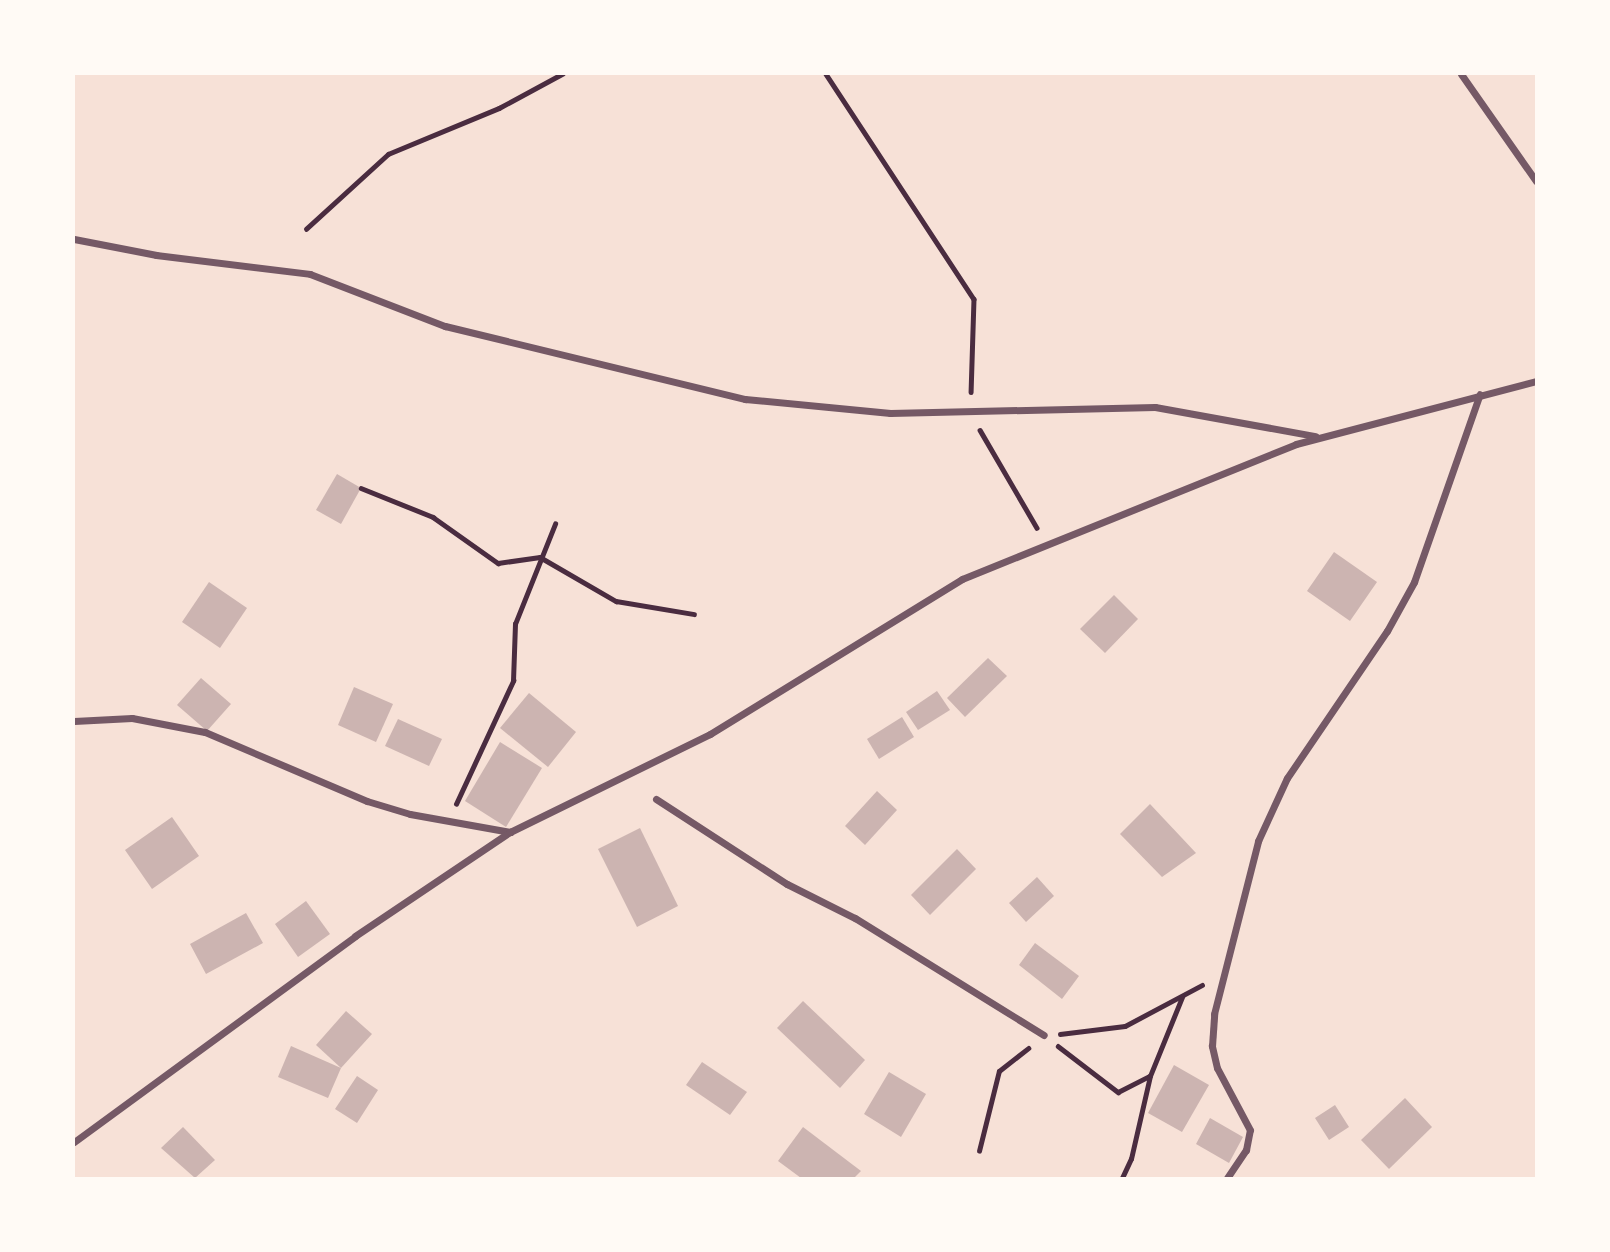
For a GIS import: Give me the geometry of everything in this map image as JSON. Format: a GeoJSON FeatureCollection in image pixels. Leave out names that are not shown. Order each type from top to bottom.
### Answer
{"type":"FeatureCollection","features":[{"type":"Feature","properties":{"kind":"street"},"geometry":{"type":"LineString","coordinates":[[1461,74],[1536,181]]}},
{"type":"Feature","properties":{"kind":"street"},"geometry":{"type":"LineString","coordinates":[[74,239],[156,255],[310,274],[445,326],[745,399],[890,413],[1155,407],[1320,437]]}},
{"type":"Feature","properties":{"kind":"street"},"geometry":{"type":"LineString","coordinates":[[74,1142],[355,936],[510,832],[710,734],[962,579],[1320,437],[1536,381]]}},
{"type":"Feature","properties":{"kind":"street"},"geometry":{"type":"LineString","coordinates":[[1227,1178],[1246,1150],[1250,1130],[1217,1069],[1212,1046],[1224,973],[1258,841],[1287,778],[1387,631],[1414,582],[1480,394]]}},
{"type":"Feature","properties":{"kind":"street"},"geometry":{"type":"LineString","coordinates":[[74,721],[132,718],[205,732],[339,791],[410,814],[510,832]]}},
{"type":"Feature","properties":{"kind":"street"},"geometry":{"type":"LineString","coordinates":[[656,799],[787,884],[855,918],[1044,1035]]}},
{"type":"Feature","properties":{"kind":"path"},"geometry":{"type":"LineString","coordinates":[[306,229],[388,154],[499,108],[562,74]]}},
{"type":"Feature","properties":{"kind":"path"},"geometry":{"type":"LineString","coordinates":[[826,74],[974,299],[970,413],[1046,545]]}},
{"type":"Feature","properties":{"kind":"path"},"geometry":{"type":"LineString","coordinates":[[361,488],[433,517],[498,563],[540,557],[615,601],[694,614]]}},
{"type":"Feature","properties":{"kind":"path"},"geometry":{"type":"LineString","coordinates":[[447,821],[513,681],[514,624],[555,524]]}},
{"type":"Feature","properties":{"kind":"path"},"geometry":{"type":"LineString","coordinates":[[979,1151],[999,1070],[1044,1035],[1125,1026],[1224,973]]}},
{"type":"Feature","properties":{"kind":"path"},"geometry":{"type":"LineString","coordinates":[[1122,1178],[1131,1159],[1150,1076],[1182,996]]}},
{"type":"Feature","properties":{"kind":"path"},"geometry":{"type":"LineString","coordinates":[[1044,1035],[1118,1092],[1150,1076]]}},
{"type":"Feature","properties":{"kind":"building"},"geometry":{"type":"Polygon","coordinates":[[[337,474],[361,488],[341,524],[316,510],[337,474]]]}},
{"type":"Feature","properties":{"kind":"building"},"geometry":{"type":"Polygon","coordinates":[[[1334,552],[1377,582],[1350,621],[1307,591],[1334,552]]]}},
{"type":"Feature","properties":{"kind":"building"},"geometry":{"type":"Polygon","coordinates":[[[209,582],[247,608],[220,648],[182,622],[209,582]]]}},
{"type":"Feature","properties":{"kind":"building"},"geometry":{"type":"Polygon","coordinates":[[[1114,595],[1138,619],[1105,653],[1080,629],[1114,595]]]}},
{"type":"Feature","properties":{"kind":"building"},"geometry":{"type":"Polygon","coordinates":[[[988,658],[1007,676],[965,717],[947,698],[988,658]]]}},
{"type":"Feature","properties":{"kind":"building"},"geometry":{"type":"Polygon","coordinates":[[[201,678],[231,704],[207,731],[177,705],[201,678]]]}},
{"type":"Feature","properties":{"kind":"building"},"geometry":{"type":"Polygon","coordinates":[[[354,687],[393,704],[376,742],[338,725],[354,687]]]}},
{"type":"Feature","properties":{"kind":"building"},"geometry":{"type":"Polygon","coordinates":[[[937,691],[950,710],[918,730],[906,712],[937,691]]]}},
{"type":"Feature","properties":{"kind":"building"},"geometry":{"type":"Polygon","coordinates":[[[529,693],[576,732],[548,767],[500,728],[529,693]]]}},
{"type":"Feature","properties":{"kind":"building"},"geometry":{"type":"Polygon","coordinates":[[[902,717],[914,737],[879,759],[867,739],[902,717]]]}},
{"type":"Feature","properties":{"kind":"building"},"geometry":{"type":"Polygon","coordinates":[[[398,719],[442,739],[429,766],[385,746],[398,719]]]}},
{"type":"Feature","properties":{"kind":"building"},"geometry":{"type":"Polygon","coordinates":[[[500,742],[542,768],[506,827],[465,801],[500,742]]]}},
{"type":"Feature","properties":{"kind":"building"},"geometry":{"type":"Polygon","coordinates":[[[877,791],[897,810],[865,845],[845,826],[877,791]]]}},
{"type":"Feature","properties":{"kind":"building"},"geometry":{"type":"Polygon","coordinates":[[[1150,804],[1196,853],[1162,877],[1120,834],[1150,804]]]}},
{"type":"Feature","properties":{"kind":"building"},"geometry":{"type":"Polygon","coordinates":[[[172,817],[199,856],[152,889],[125,850],[172,817]]]}},
{"type":"Feature","properties":{"kind":"building"},"geometry":{"type":"Polygon","coordinates":[[[640,828],[678,906],[637,927],[598,849],[640,828]]]}},
{"type":"Feature","properties":{"kind":"building"},"geometry":{"type":"Polygon","coordinates":[[[957,849],[976,869],[930,915],[911,895],[957,849]]]}},
{"type":"Feature","properties":{"kind":"building"},"geometry":{"type":"Polygon","coordinates":[[[1037,877],[1054,896],[1026,922],[1009,903],[1037,877]]]}},
{"type":"Feature","properties":{"kind":"building"},"geometry":{"type":"Polygon","coordinates":[[[306,901],[330,934],[298,957],[275,924],[306,901]]]}},
{"type":"Feature","properties":{"kind":"building"},"geometry":{"type":"Polygon","coordinates":[[[246,913],[263,943],[206,974],[190,944],[246,913]]]}},
{"type":"Feature","properties":{"kind":"building"},"geometry":{"type":"Polygon","coordinates":[[[1035,943],[1079,976],[1062,999],[1019,965],[1035,943]]]}},
{"type":"Feature","properties":{"kind":"building"},"geometry":{"type":"Polygon","coordinates":[[[803,1001],[865,1060],[840,1088],[777,1028],[803,1001]]]}},
{"type":"Feature","properties":{"kind":"building"},"geometry":{"type":"Polygon","coordinates":[[[346,1011],[372,1034],[341,1068],[316,1045],[346,1011]]]}},
{"type":"Feature","properties":{"kind":"building"},"geometry":{"type":"Polygon","coordinates":[[[291,1046],[341,1068],[328,1098],[278,1077],[291,1046]]]}},
{"type":"Feature","properties":{"kind":"building"},"geometry":{"type":"Polygon","coordinates":[[[702,1062],[747,1092],[730,1115],[686,1085],[702,1062]]]}},
{"type":"Feature","properties":{"kind":"building"},"geometry":{"type":"Polygon","coordinates":[[[1174,1065],[1209,1085],[1182,1132],[1148,1113],[1174,1065]]]}},
{"type":"Feature","properties":{"kind":"building"},"geometry":{"type":"Polygon","coordinates":[[[889,1072],[926,1094],[901,1137],[864,1114],[889,1072]]]}},
{"type":"Feature","properties":{"kind":"building"},"geometry":{"type":"Polygon","coordinates":[[[357,1076],[378,1090],[357,1123],[335,1109],[357,1076]]]}},
{"type":"Feature","properties":{"kind":"building"},"geometry":{"type":"Polygon","coordinates":[[[1405,1098],[1432,1127],[1389,1169],[1361,1140],[1405,1098]]]}},
{"type":"Feature","properties":{"kind":"building"},"geometry":{"type":"Polygon","coordinates":[[[1335,1105],[1349,1127],[1329,1140],[1315,1118],[1335,1105]]]}},
{"type":"Feature","properties":{"kind":"building"},"geometry":{"type":"Polygon","coordinates":[[[1210,1118],[1243,1137],[1229,1163],[1196,1144],[1210,1118]]]}},
{"type":"Feature","properties":{"kind":"building"},"geometry":{"type":"Polygon","coordinates":[[[183,1127],[215,1160],[195,1178],[161,1148],[183,1127]]]}},
{"type":"Feature","properties":{"kind":"building"},"geometry":{"type":"Polygon","coordinates":[[[803,1127],[861,1171],[854,1178],[801,1178],[778,1161],[803,1127]]]}}]}
